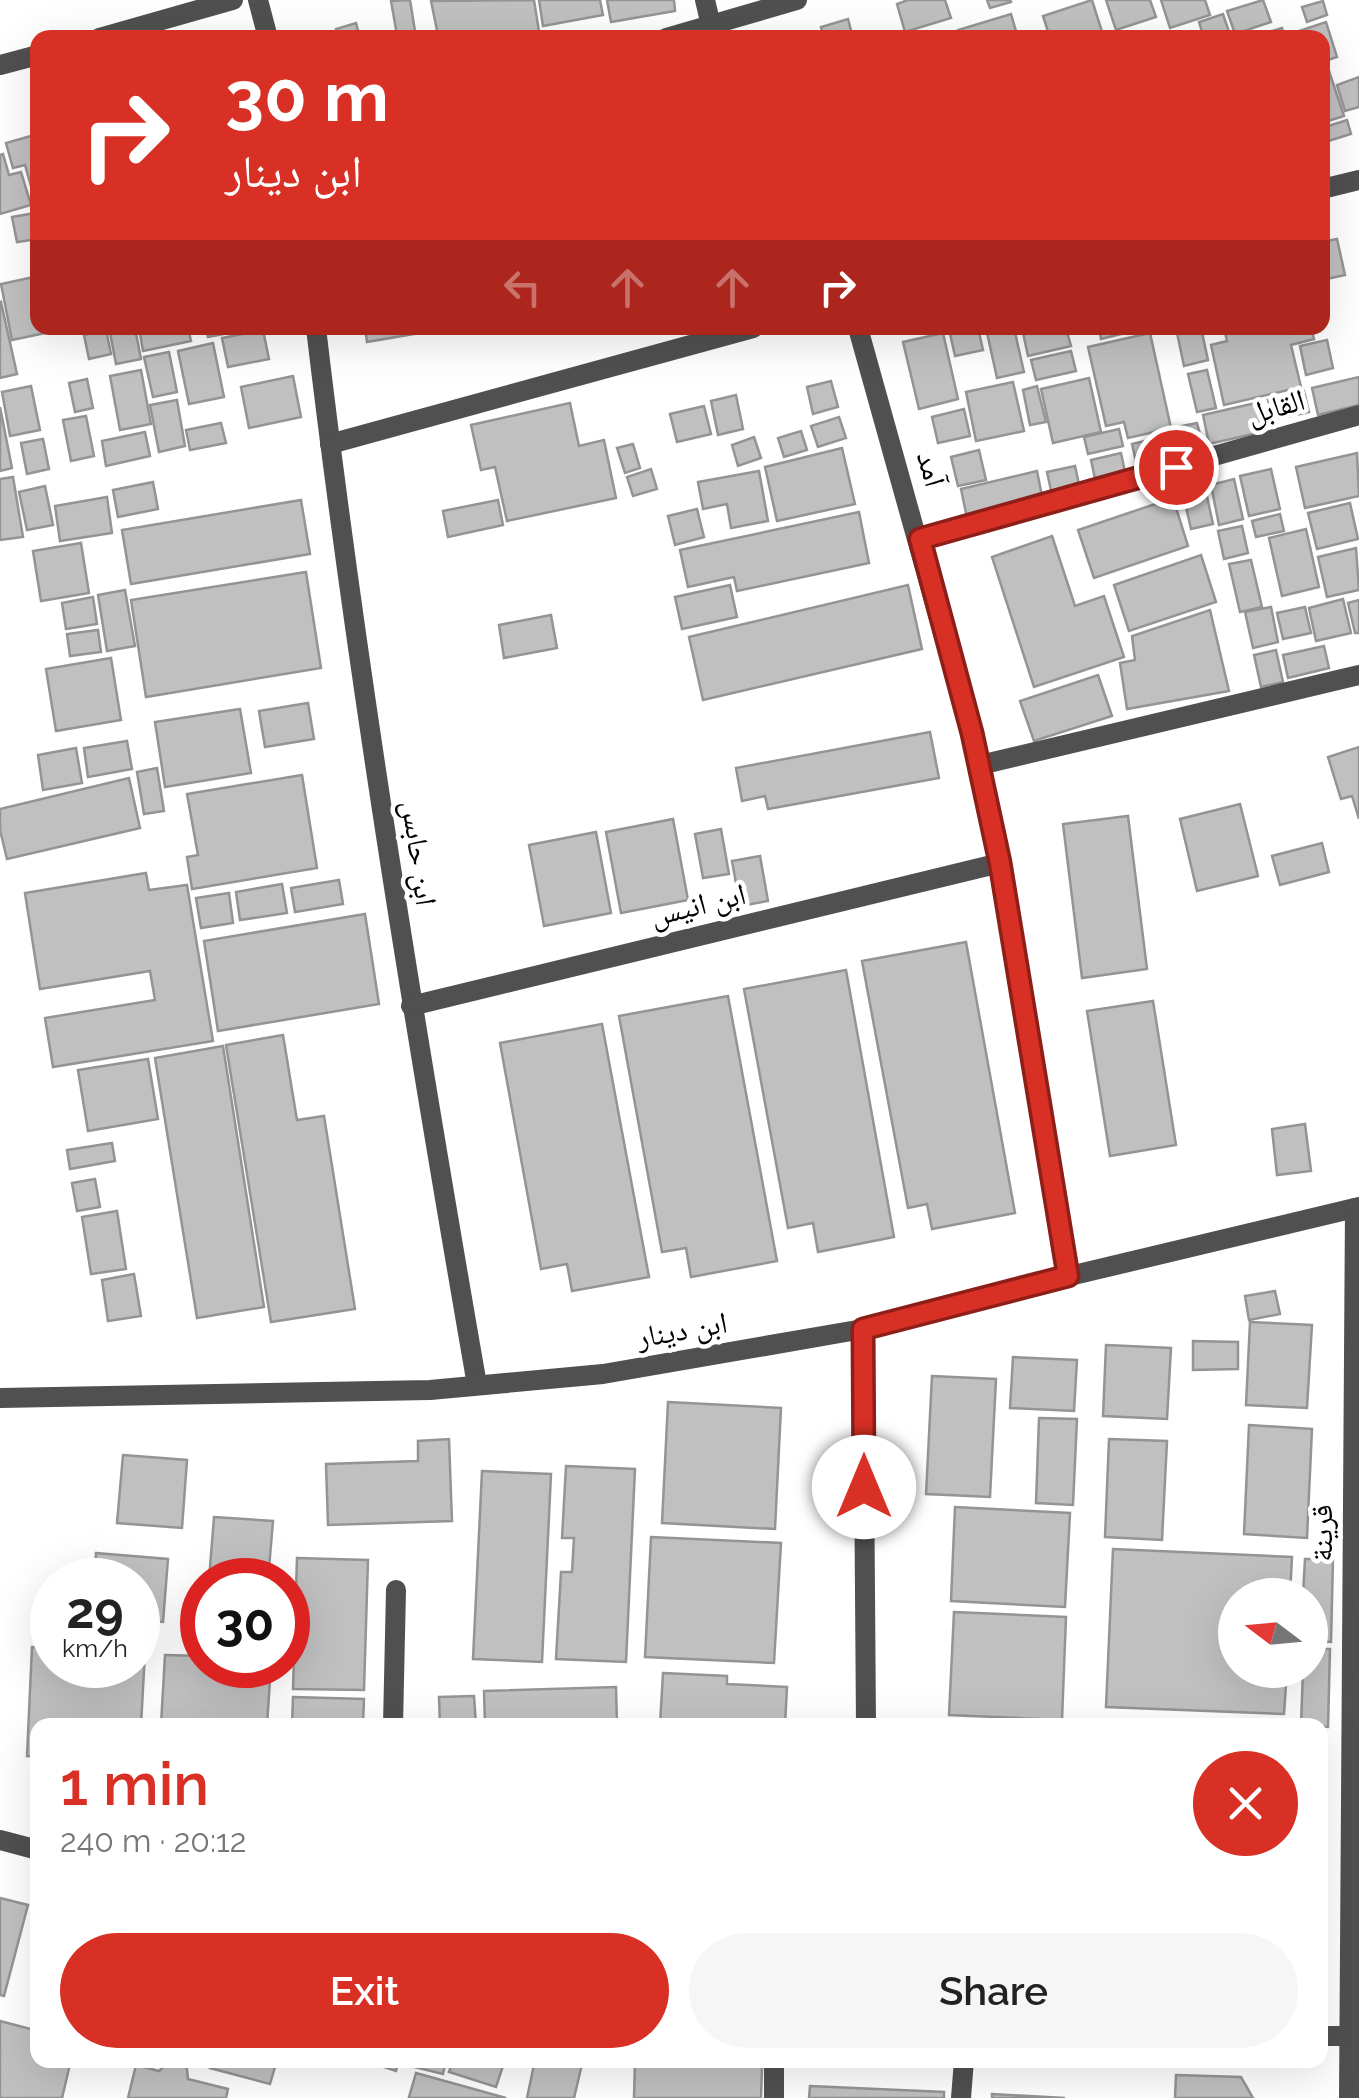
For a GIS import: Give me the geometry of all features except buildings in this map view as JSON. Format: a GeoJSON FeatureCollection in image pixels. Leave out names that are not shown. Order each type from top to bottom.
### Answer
{"type":"FeatureCollection","features":[{"type":"Feature","properties":{"kind":"street"},"geometry":{"type":"LineString","coordinates":[[127,30],[233,0]]}},
{"type":"Feature","properties":{"kind":"street"},"geometry":{"type":"LineString","coordinates":[[258,0],[266,30]]}},
{"type":"Feature","properties":{"kind":"street"},"geometry":{"type":"LineString","coordinates":[[704,0],[712,30]]}},
{"type":"Feature","properties":{"kind":"street"},"geometry":{"type":"LineString","coordinates":[[715,30],[796,0]]}},
{"type":"Feature","properties":{"kind":"street"},"geometry":{"type":"LineString","coordinates":[[0,65],[30,57]]}},
{"type":"Feature","properties":{"kind":"street"},"geometry":{"type":"LineString","coordinates":[[1330,187],[1359,180]]}},
{"type":"Feature","properties":{"kind":"street","name":"ابن حابس"},"geometry":{"type":"LineString","coordinates":[[317,335],[411,1006],[478,1386]]}},
{"type":"Feature","properties":{"kind":"street"},"geometry":{"type":"LineString","coordinates":[[330,444],[727,335]]}},
{"type":"Feature","properties":{"kind":"street","name":"آمد"},"geometry":{"type":"LineString","coordinates":[[860,335],[980,764],[1068,1276]]}},
{"type":"Feature","properties":{"kind":"street","name":"القابل"},"geometry":{"type":"LineString","coordinates":[[920,539],[1359,415]]}},
{"type":"Feature","properties":{"kind":"street"},"geometry":{"type":"LineString","coordinates":[[980,764],[1359,675]]}},
{"type":"Feature","properties":{"kind":"street","name":"ابن انيس"},"geometry":{"type":"LineString","coordinates":[[411,1006],[1000,863]]}},
{"type":"Feature","properties":{"kind":"street","name":"ابن دينار"},"geometry":{"type":"LineString","coordinates":[[0,1398],[478,1386],[603,1374],[863,1329],[1357,1207]]}},
{"type":"Feature","properties":{"kind":"street","name":"قرينة"},"geometry":{"type":"LineString","coordinates":[[1349,2098],[1357,1207]]}},
{"type":"Feature","properties":{"kind":"street"},"geometry":{"type":"LineString","coordinates":[[863,1329],[866,1718]]}},
{"type":"Feature","properties":{"kind":"street"},"geometry":{"type":"LineString","coordinates":[[394,1718],[396,1590]]}},
{"type":"Feature","properties":{"kind":"street"},"geometry":{"type":"LineString","coordinates":[[0,1840],[30,1848]]}},
{"type":"Feature","properties":{"kind":"street"},"geometry":{"type":"LineString","coordinates":[[1328,2036],[1348,2036]]}},
{"type":"Feature","properties":{"kind":"street"},"geometry":{"type":"LineString","coordinates":[[774,2068],[774,2098]]}},
{"type":"Feature","properties":{"kind":"street"},"geometry":{"type":"LineString","coordinates":[[961,2098],[963,2068]]}},
{"type":"Feature","properties":{"kind":"route"},"geometry":{"type":"LineString","coordinates":[[864,1487],[863,1329],[1068,1276],[1000,863],[980,764],[920,539],[1176,467]]}}]}
